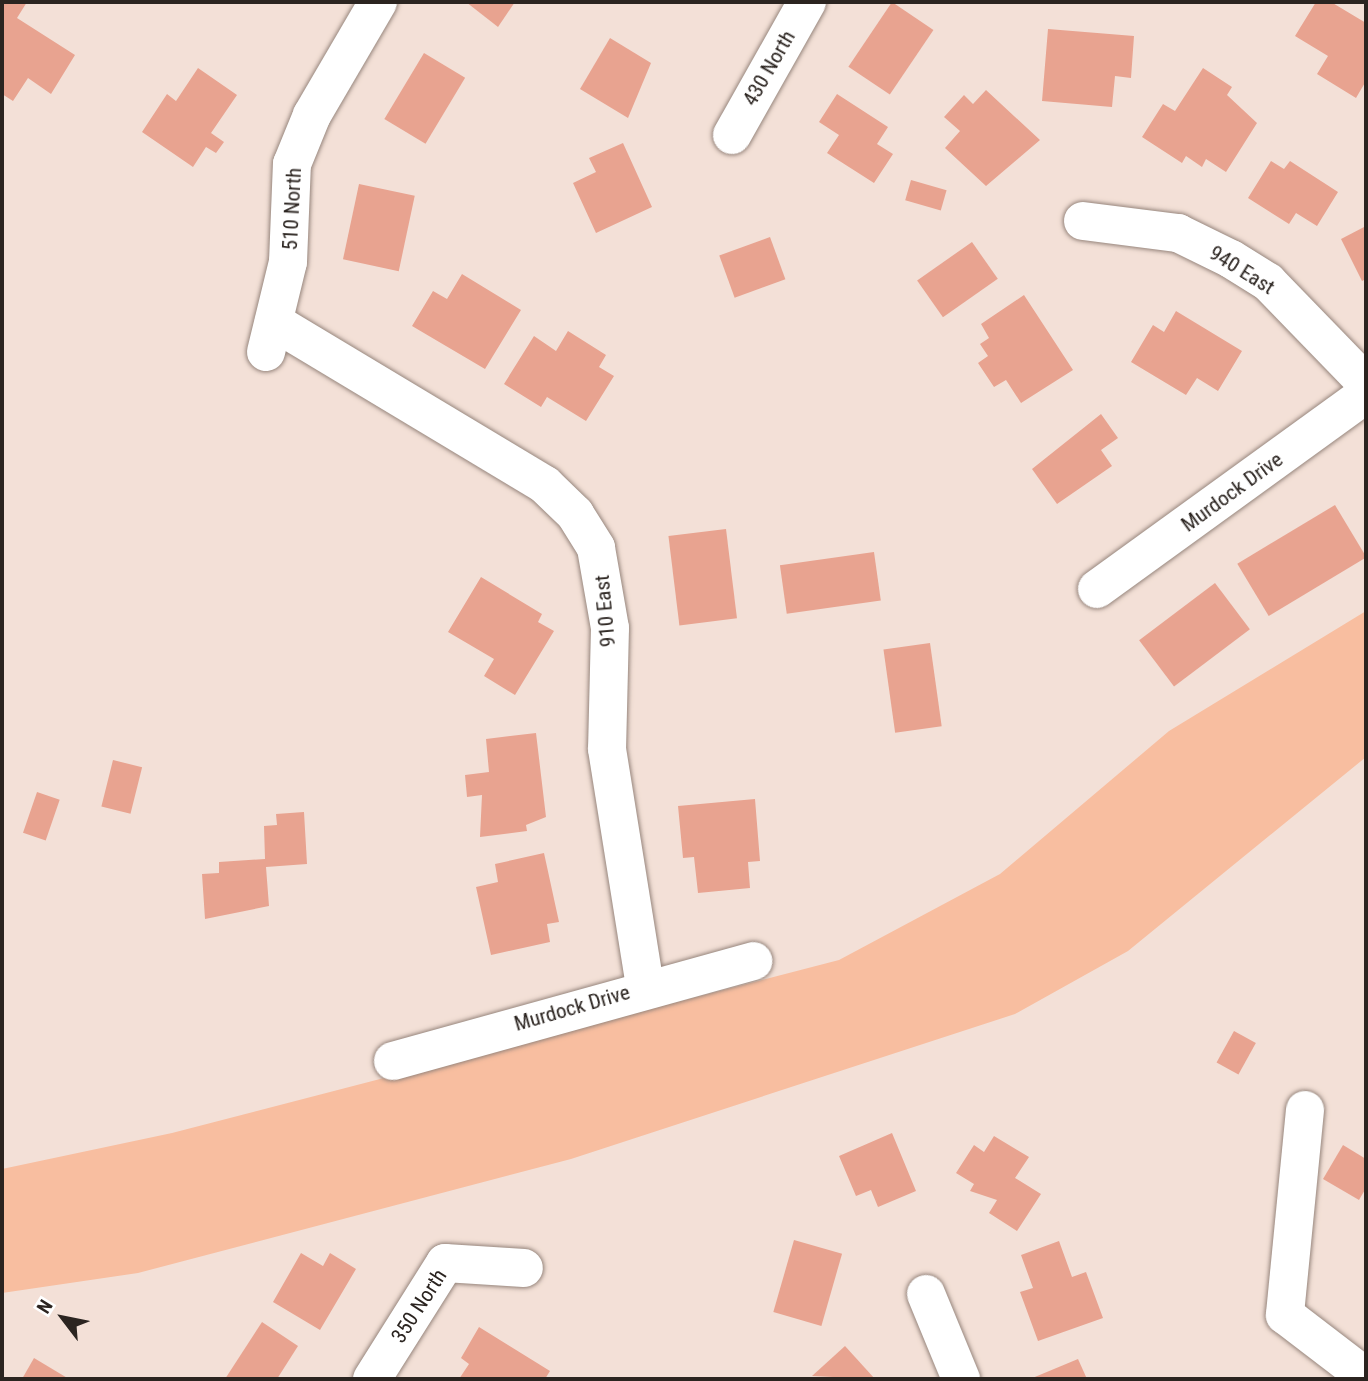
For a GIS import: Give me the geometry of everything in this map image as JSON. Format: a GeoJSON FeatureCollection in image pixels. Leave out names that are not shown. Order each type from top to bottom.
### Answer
{"type":"FeatureCollection","features":[{"type":"Feature","properties":{"kind":"street","name":"510 North"},"geometry":{"type":"LineString","coordinates":[[270,337],[289,262],[292,164],[312,115],[378,2]]}},
{"type":"Feature","properties":{"kind":"street","name":"430 North"},"geometry":{"type":"LineString","coordinates":[[732,135],[807,2]]}},
{"type":"Feature","properties":{"kind":"street","name":"940 East"},"geometry":{"type":"LineString","coordinates":[[1083,220],[1178,233],[1231,259],[1268,282],[1366,383]]}},
{"type":"Feature","properties":{"kind":"street","name":"910 East"},"geometry":{"type":"LineString","coordinates":[[270,337],[545,485],[575,514],[596,548],[610,628],[607,748],[645,987]]}},
{"type":"Feature","properties":{"kind":"street","name":"Murdock Drive"},"geometry":{"type":"LineString","coordinates":[[1097,589],[1366,394]]}},
{"type":"Feature","properties":{"kind":"street","name":"Murdock Drive"},"geometry":{"type":"LineString","coordinates":[[393,1061],[645,987],[753,961]]}},
{"type":"Feature","properties":{"kind":"street"},"geometry":{"type":"LineString","coordinates":[[1305,1110],[1284,1315],[1331,1356],[1366,1377]]}},
{"type":"Feature","properties":{"kind":"street","name":"350 North"},"geometry":{"type":"LineString","coordinates":[[372,1379],[445,1263],[524,1268]]}},
{"type":"Feature","properties":{"kind":"street"},"geometry":{"type":"LineString","coordinates":[[926,1294],[961,1379]]}},
{"type":"Feature","properties":{"kind":"shaded area"},"geometry":{"type":"Polygon","coordinates":[[[1366,611],[1366,757],[1128,951],[1015,1014],[571,1159],[138,1273],[2,1293],[2,1169],[172,1133],[839,960],[1000,874],[1169,731],[1366,611]]]}},
{"type":"Feature","properties":{"kind":"building"},"geometry":{"type":"Polygon","coordinates":[[[2,2],[27,2],[17,18],[75,55],[51,94],[28,78],[13,101],[2,94],[2,2]]]}},
{"type":"Feature","properties":{"kind":"building"},"geometry":{"type":"Polygon","coordinates":[[[466,2],[515,2],[498,27],[466,2]]]}},
{"type":"Feature","properties":{"kind":"building"},"geometry":{"type":"Polygon","coordinates":[[[892,2],[933,30],[890,95],[848,67],[892,2]]]}},
{"type":"Feature","properties":{"kind":"building"},"geometry":{"type":"Polygon","coordinates":[[[1316,2],[1331,2],[1366,23],[1366,81],[1356,98],[1317,74],[1328,56],[1295,36],[1316,2]]]}},
{"type":"Feature","properties":{"kind":"building"},"geometry":{"type":"Polygon","coordinates":[[[1048,29],[1134,36],[1131,78],[1115,76],[1112,107],[1042,101],[1048,29]]]}},
{"type":"Feature","properties":{"kind":"building"},"geometry":{"type":"Polygon","coordinates":[[[610,38],[651,63],[628,118],[580,89],[610,38]]]}},
{"type":"Feature","properties":{"kind":"building"},"geometry":{"type":"Polygon","coordinates":[[[424,53],[465,78],[425,144],[384,119],[424,53]]]}},
{"type":"Feature","properties":{"kind":"building"},"geometry":{"type":"Polygon","coordinates":[[[198,68],[237,95],[211,133],[224,142],[216,153],[206,147],[193,167],[142,132],[167,94],[176,101],[198,68]]]}},
{"type":"Feature","properties":{"kind":"building"},"geometry":{"type":"Polygon","coordinates":[[[1203,68],[1232,87],[1227,95],[1257,123],[1226,172],[1206,159],[1202,167],[1186,156],[1182,163],[1142,137],[1163,104],[1175,111],[1203,68]]]}},
{"type":"Feature","properties":{"kind":"building"},"geometry":{"type":"Polygon","coordinates":[[[986,90],[1040,140],[986,186],[945,148],[960,131],[944,117],[964,95],[973,104],[986,90]]]}},
{"type":"Feature","properties":{"kind":"building"},"geometry":{"type":"Polygon","coordinates":[[[837,94],[888,127],[877,144],[893,154],[874,183],[827,153],[839,135],[819,122],[837,94]]]}},
{"type":"Feature","properties":{"kind":"building"},"geometry":{"type":"Polygon","coordinates":[[[623,143],[652,207],[596,233],[573,183],[596,172],[589,158],[623,143]]]}},
{"type":"Feature","properties":{"kind":"building"},"geometry":{"type":"Polygon","coordinates":[[[1271,161],[1284,169],[1290,161],[1338,192],[1317,226],[1296,213],[1289,224],[1248,198],[1271,161]]]}},
{"type":"Feature","properties":{"kind":"building"},"geometry":{"type":"Polygon","coordinates":[[[911,180],[947,190],[941,210],[905,200],[911,180]]]}},
{"type":"Feature","properties":{"kind":"building"},"geometry":{"type":"Polygon","coordinates":[[[359,184],[415,196],[399,271],[343,259],[359,184]]]}},
{"type":"Feature","properties":{"kind":"building"},"geometry":{"type":"Polygon","coordinates":[[[1366,226],[1366,279],[1362,281],[1341,239],[1366,226]]]}},
{"type":"Feature","properties":{"kind":"building"},"geometry":{"type":"Polygon","coordinates":[[[770,237],[785,279],[735,298],[719,255],[770,237]]]}},
{"type":"Feature","properties":{"kind":"building"},"geometry":{"type":"Polygon","coordinates":[[[972,242],[998,279],[943,317],[917,280],[972,242]]]}},
{"type":"Feature","properties":{"kind":"building"},"geometry":{"type":"Polygon","coordinates":[[[462,274],[521,310],[485,369],[412,326],[433,291],[447,299],[462,274]]]}},
{"type":"Feature","properties":{"kind":"building"},"geometry":{"type":"Polygon","coordinates":[[[1024,295],[1073,370],[1021,403],[1006,380],[994,387],[978,363],[988,356],[980,344],[989,338],[981,324],[1024,295]]]}},
{"type":"Feature","properties":{"kind":"building"},"geometry":{"type":"Polygon","coordinates":[[[1176,311],[1242,351],[1218,391],[1197,378],[1186,395],[1131,362],[1153,325],[1164,332],[1176,311]]]}},
{"type":"Feature","properties":{"kind":"building"},"geometry":{"type":"Polygon","coordinates":[[[568,331],[606,355],[599,367],[614,376],[586,421],[547,397],[541,407],[504,384],[534,336],[556,351],[568,331]]]}},
{"type":"Feature","properties":{"kind":"building"},"geometry":{"type":"Polygon","coordinates":[[[1101,414],[1118,438],[1101,450],[1112,466],[1057,504],[1032,469],[1101,414]]]}},
{"type":"Feature","properties":{"kind":"building"},"geometry":{"type":"Polygon","coordinates":[[[1335,505],[1366,558],[1269,616],[1237,564],[1335,505]]]}},
{"type":"Feature","properties":{"kind":"building"},"geometry":{"type":"Polygon","coordinates":[[[726,529],[737,618],[679,625],[668,536],[726,529]]]}},
{"type":"Feature","properties":{"kind":"building"},"geometry":{"type":"Polygon","coordinates":[[[874,552],[881,601],[787,614],[780,565],[874,552]]]}},
{"type":"Feature","properties":{"kind":"building"},"geometry":{"type":"Polygon","coordinates":[[[481,577],[542,614],[538,622],[554,631],[515,695],[484,676],[494,659],[448,632],[481,577]]]}},
{"type":"Feature","properties":{"kind":"building"},"geometry":{"type":"Polygon","coordinates":[[[1215,583],[1250,629],[1174,686],[1139,640],[1215,583]]]}},
{"type":"Feature","properties":{"kind":"building"},"geometry":{"type":"Polygon","coordinates":[[[930,643],[942,726],[895,733],[883,650],[930,643]]]}},
{"type":"Feature","properties":{"kind":"building"},"geometry":{"type":"Polygon","coordinates":[[[536,733],[546,817],[526,825],[527,831],[480,837],[482,795],[467,797],[465,775],[489,772],[486,739],[536,733]]]}},
{"type":"Feature","properties":{"kind":"building"},"geometry":{"type":"Polygon","coordinates":[[[113,760],[142,767],[130,814],[101,807],[113,760]]]}},
{"type":"Feature","properties":{"kind":"building"},"geometry":{"type":"Polygon","coordinates":[[[37,792],[60,800],[46,840],[23,833],[37,792]]]}},
{"type":"Feature","properties":{"kind":"building"},"geometry":{"type":"Polygon","coordinates":[[[755,799],[760,861],[748,862],[750,888],[698,893],[694,857],[683,858],[678,806],[755,799]]]}},
{"type":"Feature","properties":{"kind":"building"},"geometry":{"type":"Polygon","coordinates":[[[304,812],[307,864],[266,867],[269,906],[205,919],[202,874],[219,873],[219,862],[265,859],[264,826],[277,825],[276,814],[304,812]]]}},
{"type":"Feature","properties":{"kind":"building"},"geometry":{"type":"Polygon","coordinates":[[[544,853],[559,922],[547,924],[550,942],[491,955],[476,887],[498,882],[495,864],[544,853]]]}},
{"type":"Feature","properties":{"kind":"building"},"geometry":{"type":"Polygon","coordinates":[[[1234,1031],[1256,1043],[1238,1075],[1217,1062],[1234,1031]]]}},
{"type":"Feature","properties":{"kind":"building"},"geometry":{"type":"Polygon","coordinates":[[[892,1133],[916,1191],[878,1207],[871,1190],[856,1196],[839,1156],[892,1133]]]}},
{"type":"Feature","properties":{"kind":"building"},"geometry":{"type":"Polygon","coordinates":[[[994,1136],[1029,1157],[1015,1178],[1041,1194],[1017,1231],[989,1213],[997,1200],[970,1191],[974,1184],[956,1173],[974,1145],[984,1152],[994,1136]]]}},
{"type":"Feature","properties":{"kind":"building"},"geometry":{"type":"Polygon","coordinates":[[[1343,1145],[1366,1159],[1366,1188],[1359,1200],[1323,1179],[1343,1145]]]}},
{"type":"Feature","properties":{"kind":"building"},"geometry":{"type":"Polygon","coordinates":[[[794,1240],[842,1254],[821,1326],[773,1312],[794,1240]]]}},
{"type":"Feature","properties":{"kind":"building"},"geometry":{"type":"Polygon","coordinates":[[[1059,1241],[1072,1277],[1086,1272],[1103,1318],[1038,1341],[1020,1292],[1033,1288],[1021,1255],[1059,1241]]]}},
{"type":"Feature","properties":{"kind":"building"},"geometry":{"type":"Polygon","coordinates":[[[301,1253],[323,1266],[330,1253],[356,1269],[320,1330],[273,1302],[301,1253]]]}},
{"type":"Feature","properties":{"kind":"building"},"geometry":{"type":"Polygon","coordinates":[[[262,1322],[298,1346],[277,1379],[225,1379],[262,1322]]]}},
{"type":"Feature","properties":{"kind":"building"},"geometry":{"type":"Polygon","coordinates":[[[479,1327],[550,1371],[545,1379],[459,1379],[469,1364],[461,1358],[479,1327]]]}},
{"type":"Feature","properties":{"kind":"building"},"geometry":{"type":"Polygon","coordinates":[[[845,1346],[875,1379],[812,1376],[845,1346]]]}},
{"type":"Feature","properties":{"kind":"building"},"geometry":{"type":"Polygon","coordinates":[[[34,1358],[69,1379],[22,1379],[34,1358]]]}},
{"type":"Feature","properties":{"kind":"building"},"geometry":{"type":"Polygon","coordinates":[[[1078,1359],[1087,1379],[1030,1379],[1078,1359]]]}}]}
